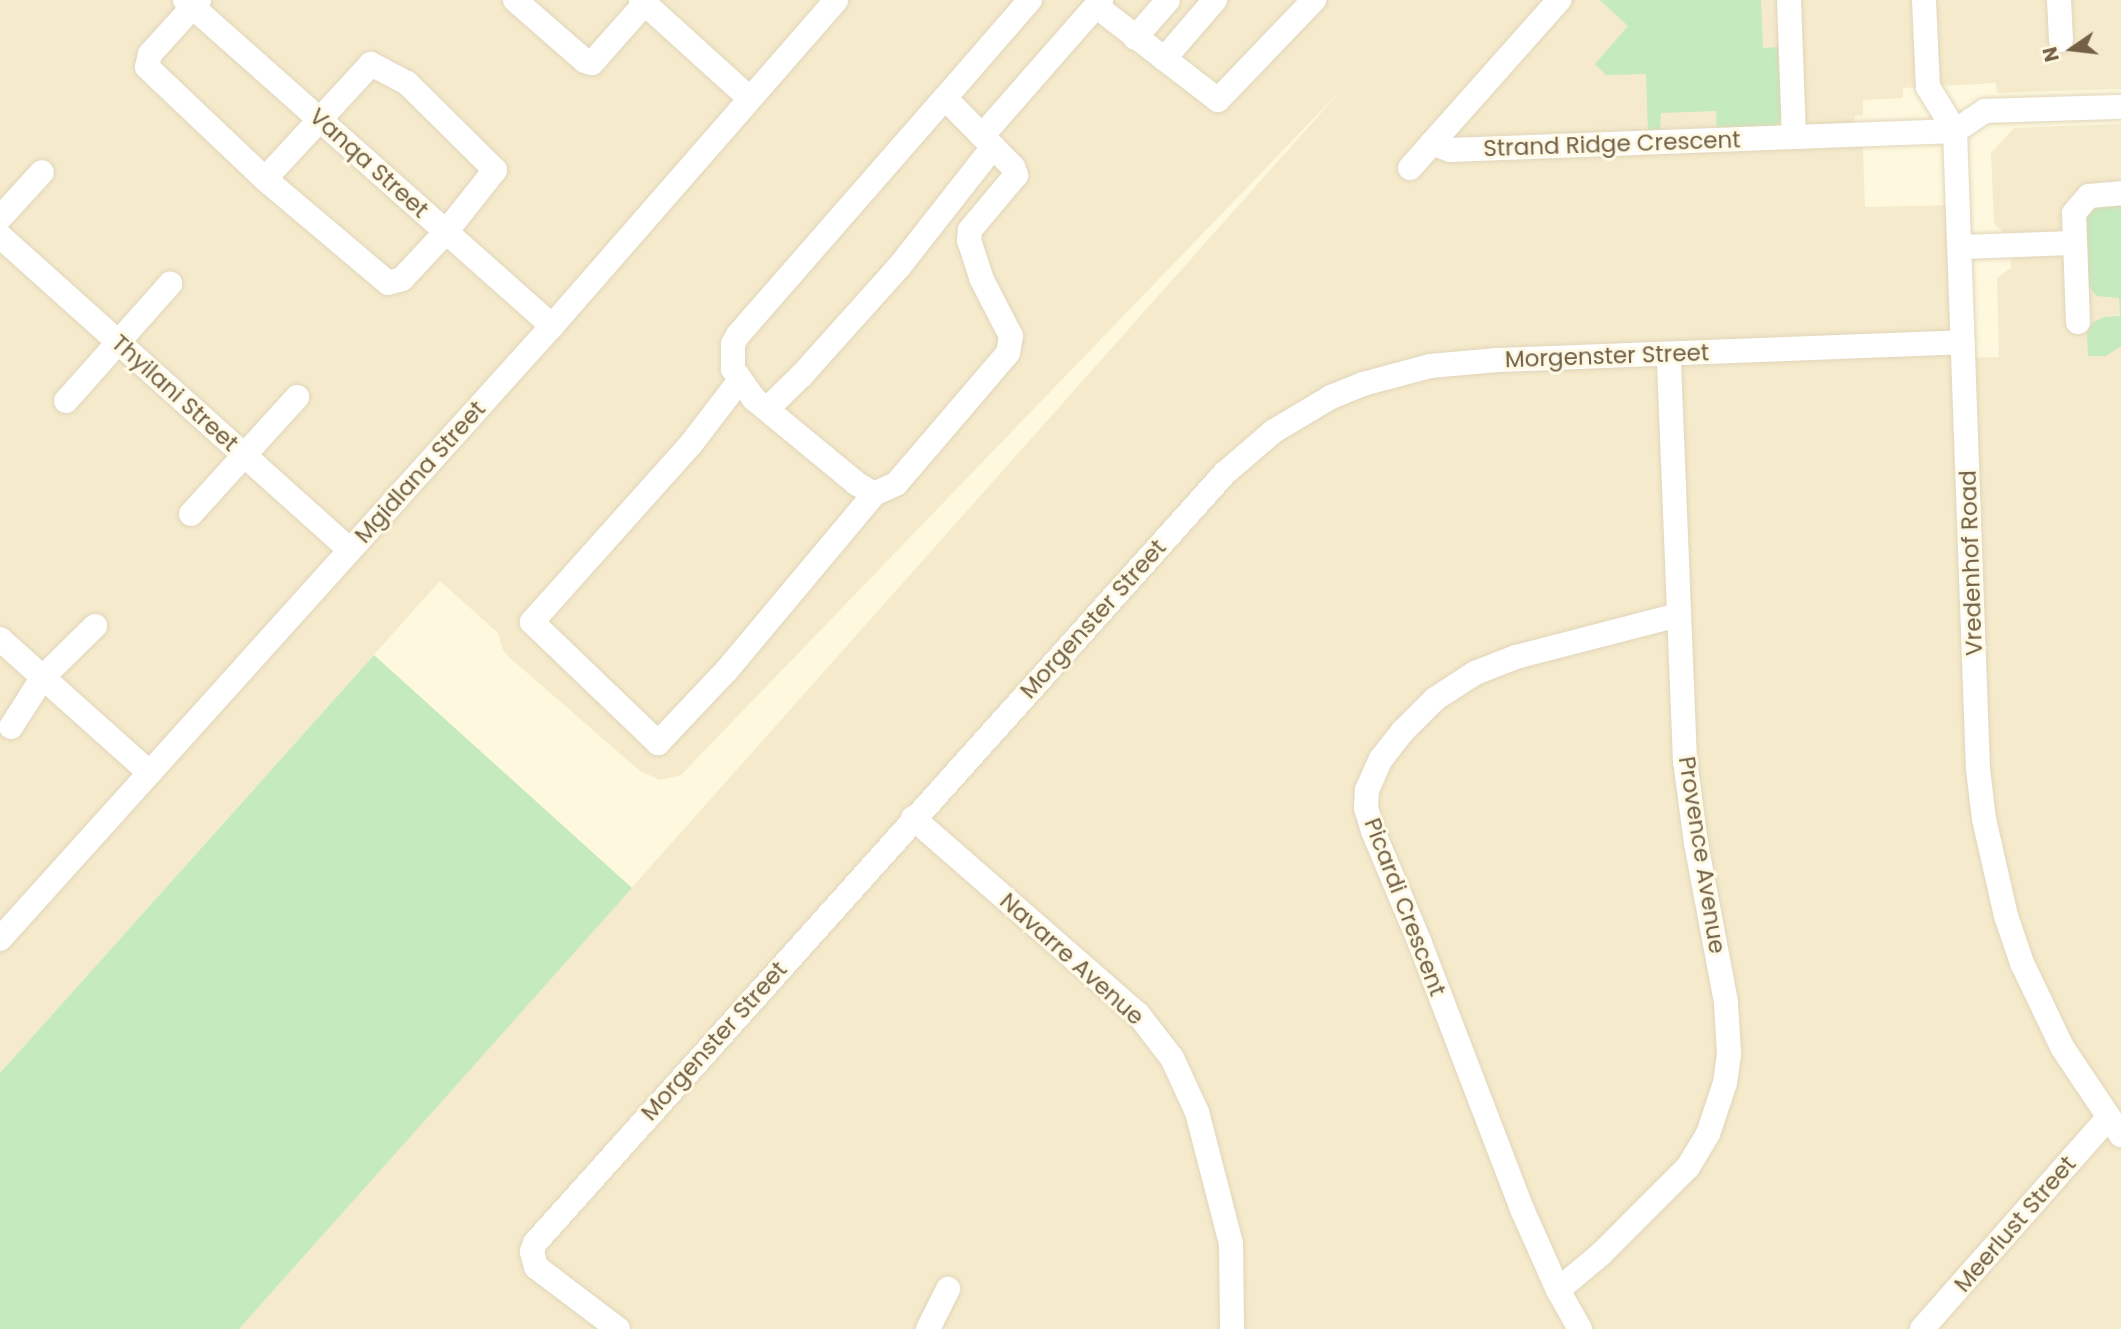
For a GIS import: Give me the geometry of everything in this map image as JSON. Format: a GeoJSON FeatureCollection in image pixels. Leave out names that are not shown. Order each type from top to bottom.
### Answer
{"type":"FeatureCollection","features":[{"type":"Feature","properties":{"kind":"street"},"geometry":{"type":"LineString","coordinates":[[515,0],[585,61],[592,63],[643,2],[748,97]]}},
{"type":"Feature","properties":{"kind":"street","name":"Mgidlana Street"},"geometry":{"type":"LineString","coordinates":[[0,939],[552,326],[748,97],[836,0]]}},
{"type":"Feature","properties":{"kind":"street"},"geometry":{"type":"LineString","coordinates":[[874,494],[767,409],[740,380],[733,369],[731,358],[738,335],[1030,0]]}},
{"type":"Feature","properties":{"kind":"street"},"geometry":{"type":"LineString","coordinates":[[1135,38],[1168,0]]}},
{"type":"Feature","properties":{"kind":"street"},"geometry":{"type":"LineString","coordinates":[[1164,59],[1215,0]]}},
{"type":"Feature","properties":{"kind":"street"},"geometry":{"type":"LineString","coordinates":[[767,409],[802,375],[899,267],[987,142],[1099,3],[1135,38],[1214,98],[1220,99],[1314,0]]}},
{"type":"Feature","properties":{"kind":"street","name":"Strand Ridge Crescent"},"geometry":{"type":"LineString","coordinates":[[1410,168],[1559,0]]}},
{"type":"Feature","properties":{"kind":"street"},"geometry":{"type":"LineString","coordinates":[[1788,0],[1794,137]]}},
{"type":"Feature","properties":{"kind":"street"},"geometry":{"type":"LineString","coordinates":[[1924,0],[1928,87],[1955,131],[1985,111],[2121,107]]}},
{"type":"Feature","properties":{"kind":"street"},"geometry":{"type":"LineString","coordinates":[[2059,0],[2061,40]]}},
{"type":"Feature","properties":{"kind":"street"},"geometry":{"type":"LineString","coordinates":[[193,2],[150,54],[147,67],[265,179],[388,283],[402,279],[446,232],[495,170],[407,83],[371,64],[265,179]]}},
{"type":"Feature","properties":{"kind":"street","name":"Vanqa Street"},"geometry":{"type":"LineString","coordinates":[[193,2],[552,326]]}},
{"type":"Feature","properties":{"kind":"street"},"geometry":{"type":"LineString","coordinates":[[740,380],[691,444],[532,622],[658,743],[727,670],[874,494],[897,484],[1008,352],[1011,336],[981,278],[969,240],[971,230],[1016,175],[944,98]]}},
{"type":"Feature","properties":{"kind":"street","name":"Strand Ridge Crescent"},"geometry":{"type":"LineString","coordinates":[[1433,143],[1450,150],[1955,131]]}},
{"type":"Feature","properties":{"kind":"street","name":"Vredenhof Road"},"geometry":{"type":"LineString","coordinates":[[1955,131],[1978,769],[1991,855],[2006,916],[2042,1009],[2084,1083],[2115,1126]]}},
{"type":"Feature","properties":{"kind":"street"},"geometry":{"type":"LineString","coordinates":[[0,218],[42,172]]}},
{"type":"Feature","properties":{"kind":"street"},"geometry":{"type":"LineString","coordinates":[[2078,322],[2073,219],[2082,201],[2097,194],[2121,193]]}},
{"type":"Feature","properties":{"kind":"street","name":"Thyilani Street"},"geometry":{"type":"LineString","coordinates":[[0,236],[350,550]]}},
{"type":"Feature","properties":{"kind":"street"},"geometry":{"type":"LineString","coordinates":[[1960,247],[2074,243]]}},
{"type":"Feature","properties":{"kind":"street"},"geometry":{"type":"LineString","coordinates":[[66,401],[170,284]]}},
{"type":"Feature","properties":{"kind":"street","name":"Morgenster Street"},"geometry":{"type":"LineString","coordinates":[[618,1329],[536,1267],[532,1252],[535,1243],[913,818],[1225,473],[1257,444],[1301,413],[1363,384],[1430,366],[1499,360],[1963,342]]}},
{"type":"Feature","properties":{"kind":"street","name":"Provence Avenue"},"geometry":{"type":"LineString","coordinates":[[1558,1290],[1601,1254],[1688,1167],[1708,1134],[1725,1083],[1728,1053],[1726,1002],[1696,843],[1689,788],[1678,615],[1669,354]]}},
{"type":"Feature","properties":{"kind":"street"},"geometry":{"type":"LineString","coordinates":[[191,514],[297,397]]}},
{"type":"Feature","properties":{"kind":"street","name":"Picardi Crescent"},"geometry":{"type":"LineString","coordinates":[[1580,1329],[1558,1290],[1522,1209],[1420,943],[1373,831],[1366,808],[1367,790],[1381,759],[1403,731],[1435,699],[1475,673],[1516,657],[1678,615]]}},
{"type":"Feature","properties":{"kind":"street"},"geometry":{"type":"LineString","coordinates":[[10,727],[43,677],[95,626]]}},
{"type":"Feature","properties":{"kind":"street"},"geometry":{"type":"LineString","coordinates":[[0,639],[149,773]]}},
{"type":"Feature","properties":{"kind":"street","name":"Navarre Avenue"},"geometry":{"type":"LineString","coordinates":[[913,818],[1138,1014],[1172,1058],[1196,1112],[1231,1243],[1232,1329]]}},
{"type":"Feature","properties":{"kind":"street","name":"Meerlust Street"},"geometry":{"type":"LineString","coordinates":[[1922,1329],[2115,1126]]}},
{"type":"Feature","properties":{"kind":"street"},"geometry":{"type":"LineString","coordinates":[[928,1329],[948,1289]]}},
{"type":"Feature","properties":{"kind":"shaded area"},"geometry":{"type":"Polygon","coordinates":[[[0,0],[2121,0],[2121,89],[1997,93],[1996,83],[1903,88],[1903,98],[1863,100],[1863,115],[1855,116],[1855,125],[1862,125],[1865,207],[1956,205],[1962,358],[1999,357],[1997,278],[2011,268],[2011,258],[2028,257],[2027,232],[2004,233],[1994,224],[1991,153],[2014,128],[2121,124],[2121,1329],[239,1329],[1344,87],[681,775],[660,780],[640,771],[510,658],[503,650],[498,633],[440,581],[0,1073],[0,0]]]}},
{"type":"Feature","properties":{"kind":"green space"},"geometry":{"type":"Polygon","coordinates":[[[1600,0],[1761,0],[1763,48],[1781,47],[1783,117],[1772,128],[1717,131],[1716,111],[1661,113],[1660,133],[1648,133],[1646,74],[1606,75],[1595,64],[1628,26],[1600,0]]]}},
{"type":"Feature","properties":{"kind":"green space"},"geometry":{"type":"Polygon","coordinates":[[[2121,202],[2121,346],[2106,356],[2088,356],[2087,333],[2092,323],[2104,317],[2120,316],[2119,298],[2097,296],[2087,285],[2083,218],[2087,207],[2121,202]]]}},
{"type":"Feature","properties":{"kind":"green space"},"geometry":{"type":"Polygon","coordinates":[[[374,655],[632,888],[239,1329],[0,1329],[0,1073],[374,655]]]}}]}
